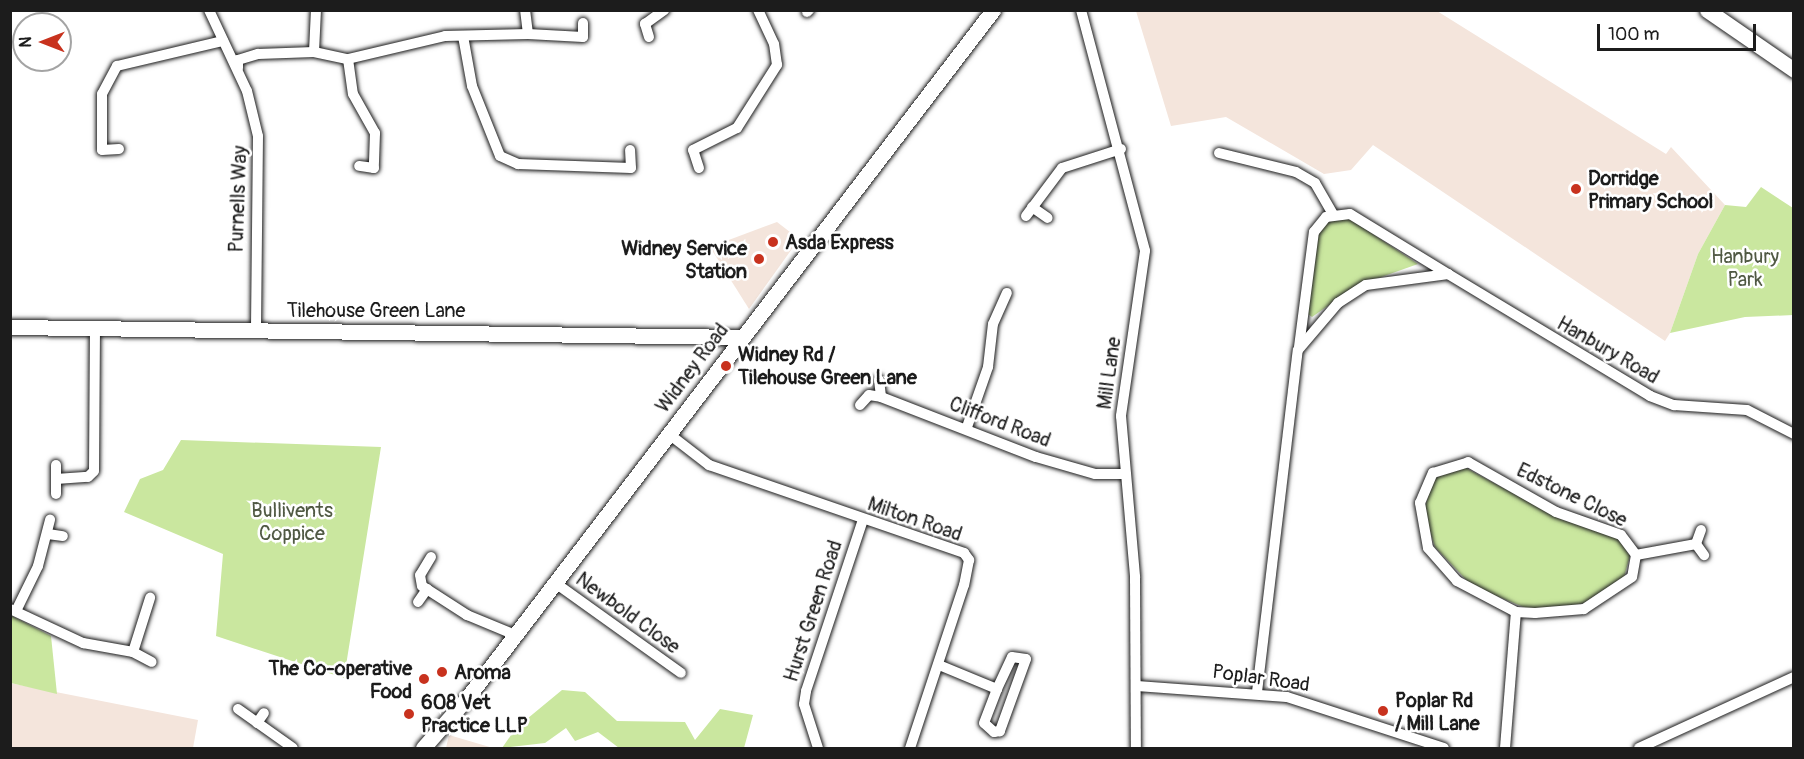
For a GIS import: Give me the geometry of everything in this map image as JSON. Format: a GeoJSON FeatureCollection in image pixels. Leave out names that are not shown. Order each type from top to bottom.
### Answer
{"type":"FeatureCollection","features":[{"type":"Feature","properties":{"kind":"street","name":"Purnells Way"},"geometry":{"type":"LineString","coordinates":[[209,10],[238,68],[255,117],[260,158],[256,330]]}},
{"type":"Feature","properties":{"kind":"street"},"geometry":{"type":"LineString","coordinates":[[314,52],[316,10]]}},
{"type":"Feature","properties":{"kind":"street"},"geometry":{"type":"LineString","coordinates":[[525,10],[528,34]]}},
{"type":"Feature","properties":{"kind":"street"},"geometry":{"type":"LineString","coordinates":[[649,37],[645,24],[664,10]]}},
{"type":"Feature","properties":{"kind":"street"},"geometry":{"type":"LineString","coordinates":[[699,168],[693,150],[737,128],[777,65],[774,44],[758,10]]}},
{"type":"Feature","properties":{"kind":"street","name":"Widney Road"},"geometry":{"type":"LineString","coordinates":[[423,748],[516,635],[554,582],[993,10]]}},
{"type":"Feature","properties":{"kind":"street","name":"Mill Lane"},"geometry":{"type":"LineString","coordinates":[[1081,10],[1121,149],[1145,251],[1122,394],[1124,474],[1135,577],[1136,748]]}},
{"type":"Feature","properties":{"kind":"street"},"geometry":{"type":"LineString","coordinates":[[1707,10],[1794,70]]}},
{"type":"Feature","properties":{"kind":"street"},"geometry":{"type":"LineString","coordinates":[[238,68],[238,60],[258,54],[314,52],[348,59],[420,39],[528,34],[583,37],[583,23]]}},
{"type":"Feature","properties":{"kind":"street"},"geometry":{"type":"LineString","coordinates":[[464,36],[472,86],[500,156],[518,164],[631,168],[630,150]]}},
{"type":"Feature","properties":{"kind":"street"},"geometry":{"type":"LineString","coordinates":[[119,150],[102,150],[102,94],[117,66],[223,41]]}},
{"type":"Feature","properties":{"kind":"street"},"geometry":{"type":"LineString","coordinates":[[348,59],[353,94],[375,133],[374,168],[359,166]]}},
{"type":"Feature","properties":{"kind":"street"},"geometry":{"type":"LineString","coordinates":[[1048,218],[1029,211],[1062,168],[1121,149]]}},
{"type":"Feature","properties":{"kind":"street"},"geometry":{"type":"LineString","coordinates":[[1219,153],[1296,172],[1315,183],[1333,214],[1314,232],[1257,692]]}},
{"type":"Feature","properties":{"kind":"street","name":"Hanbury Road"},"geometry":{"type":"LineString","coordinates":[[1333,214],[1359,218],[1650,396],[1674,405],[1747,410],[1794,434]]}},
{"type":"Feature","properties":{"kind":"street"},"geometry":{"type":"LineString","coordinates":[[1298,350],[1338,303],[1366,285],[1402,276],[1448,274]]}},
{"type":"Feature","properties":{"kind":"street"},"geometry":{"type":"LineString","coordinates":[[967,427],[988,367],[993,324],[1007,293]]}},
{"type":"Feature","properties":{"kind":"street","name":"Tilehouse Green Lane"},"geometry":{"type":"LineString","coordinates":[[10,327],[741,337]]}},
{"type":"Feature","properties":{"kind":"street"},"geometry":{"type":"LineString","coordinates":[[57,479],[88,477],[94,471],[95,327]]}},
{"type":"Feature","properties":{"kind":"street"},"geometry":{"type":"LineString","coordinates":[[860,405],[869,395],[882,397],[879,380]]}},
{"type":"Feature","properties":{"kind":"street","name":"Clifford Road"},"geometry":{"type":"LineString","coordinates":[[882,397],[967,427],[1036,457],[1095,474],[1124,474]]}},
{"type":"Feature","properties":{"kind":"street","name":"Milton Road"},"geometry":{"type":"LineString","coordinates":[[669,434],[709,465],[862,520],[964,553],[969,560],[939,665],[910,748]]}},
{"type":"Feature","properties":{"kind":"street","name":"Edstone Close"},"geometry":{"type":"LineString","coordinates":[[1468,462],[1482,467],[1556,512],[1621,535],[1636,555],[1632,577],[1596,604],[1569,612],[1516,612],[1456,582],[1428,548],[1420,503],[1424,486],[1443,466],[1468,462]]}},
{"type":"Feature","properties":{"kind":"street"},"geometry":{"type":"LineString","coordinates":[[56,494],[57,465]]}},
{"type":"Feature","properties":{"kind":"street"},"geometry":{"type":"LineString","coordinates":[[50,520],[48,534],[13,610],[83,643],[133,652],[152,662]]}},
{"type":"Feature","properties":{"kind":"street","name":"Hurst Green Road"},"geometry":{"type":"LineString","coordinates":[[818,748],[804,704],[806,691],[862,520]]}},
{"type":"Feature","properties":{"kind":"street"},"geometry":{"type":"LineString","coordinates":[[1701,530],[1696,544],[1704,555]]}},
{"type":"Feature","properties":{"kind":"street"},"geometry":{"type":"LineString","coordinates":[[48,534],[63,536]]}},
{"type":"Feature","properties":{"kind":"street","name":"Edstone Close"},"geometry":{"type":"LineString","coordinates":[[1636,555],[1696,544]]}},
{"type":"Feature","properties":{"kind":"street"},"geometry":{"type":"LineString","coordinates":[[431,557],[420,575],[427,589],[466,615],[516,635]]}},
{"type":"Feature","properties":{"kind":"street","name":"Newbold Close"},"geometry":{"type":"LineString","coordinates":[[554,582],[681,673]]}},
{"type":"Feature","properties":{"kind":"street"},"geometry":{"type":"LineString","coordinates":[[418,602],[427,589]]}},
{"type":"Feature","properties":{"kind":"street"},"geometry":{"type":"LineString","coordinates":[[133,652],[150,598]]}},
{"type":"Feature","properties":{"kind":"street"},"geometry":{"type":"LineString","coordinates":[[1505,748],[1516,612]]}},
{"type":"Feature","properties":{"kind":"street"},"geometry":{"type":"LineString","coordinates":[[1012,657],[1026,659],[1000,731],[994,732],[984,723],[997,689],[1012,657]]}},
{"type":"Feature","properties":{"kind":"street"},"geometry":{"type":"LineString","coordinates":[[939,665],[997,689]]}},
{"type":"Feature","properties":{"kind":"street"},"geometry":{"type":"LineString","coordinates":[[1639,748],[1654,746],[1794,677]]}},
{"type":"Feature","properties":{"kind":"street","name":"Poplar Road"},"geometry":{"type":"LineString","coordinates":[[1137,686],[1257,692],[1311,702],[1444,748]]}},
{"type":"Feature","properties":{"kind":"street"},"geometry":{"type":"LineString","coordinates":[[238,709],[293,748]]}},
{"type":"Feature","properties":{"kind":"street"},"geometry":{"type":"LineString","coordinates":[[257,723],[264,713]]}},
{"type":"Feature","properties":{"kind":"shaded area","name":"Dorridge Primary School"},"geometry":{"type":"Polygon","coordinates":[[[1136,11],[1437,11],[1666,154],[1671,147],[1725,205],[1698,254],[1670,333],[1665,341],[1373,145],[1351,170],[1324,174],[1226,117],[1171,126],[1136,11]]]}},
{"type":"Feature","properties":{"kind":"shaded area"},"geometry":{"type":"Polygon","coordinates":[[[777,222],[799,239],[749,309],[710,247],[777,222]]]}},
{"type":"Feature","properties":{"kind":"shaded area"},"geometry":{"type":"Polygon","coordinates":[[[10,683],[198,720],[193,748],[11,748],[10,683]]]}},
{"type":"Feature","properties":{"kind":"shaded area"},"geometry":{"type":"Polygon","coordinates":[[[449,735],[493,748],[446,748],[449,735]]]}},
{"type":"Feature","properties":{"kind":"green space","name":"Hanbury Park"},"geometry":{"type":"Polygon","coordinates":[[[1761,187],[1793,208],[1793,315],[1745,317],[1670,333],[1698,254],[1725,205],[1746,207],[1761,187]]]}},
{"type":"Feature","properties":{"kind":"green space"},"geometry":{"type":"Polygon","coordinates":[[[1347,217],[1418,264],[1356,286],[1312,317],[1308,314],[1316,235],[1327,220],[1347,217]]]}},
{"type":"Feature","properties":{"kind":"green space","name":"Bullivents Coppice"},"geometry":{"type":"Polygon","coordinates":[[[181,440],[381,447],[344,678],[216,636],[223,554],[124,512],[140,479],[163,470],[181,440]]]}},
{"type":"Feature","properties":{"kind":"green space"},"geometry":{"type":"Polygon","coordinates":[[[1464,467],[1563,520],[1616,536],[1630,556],[1624,577],[1584,603],[1560,609],[1526,608],[1472,586],[1435,547],[1424,513],[1432,479],[1464,467]]]}},
{"type":"Feature","properties":{"kind":"green space"},"geometry":{"type":"Polygon","coordinates":[[[10,615],[51,636],[57,694],[11,683],[10,615]]]}},
{"type":"Feature","properties":{"kind":"green space"},"geometry":{"type":"Polygon","coordinates":[[[562,690],[585,692],[617,721],[685,722],[695,740],[720,709],[753,715],[744,748],[619,748],[598,732],[575,741],[566,728],[545,743],[502,748],[516,728],[562,690]]]}},
{"type":"Feature","properties":{"kind":"place","name":"Dorridge Primary School"},"geometry":{"type":"Point","coordinates":[1576,189]}},
{"type":"Feature","properties":{"kind":"place","name":"Asda Express"},"geometry":{"type":"Point","coordinates":[773,242]}},
{"type":"Feature","properties":{"kind":"place","name":"Widney Service Station"},"geometry":{"type":"Point","coordinates":[759,259]}},
{"type":"Feature","properties":{"kind":"place","name":"Widney Rd / Tilehouse Green Lane"},"geometry":{"type":"Point","coordinates":[726,366]}},
{"type":"Feature","properties":{"kind":"place","name":"Aroma"},"geometry":{"type":"Point","coordinates":[442,672]}},
{"type":"Feature","properties":{"kind":"place","name":"The Co-operative Food"},"geometry":{"type":"Point","coordinates":[424,679]}},
{"type":"Feature","properties":{"kind":"place","name":"Poplar Rd / Mill Lane"},"geometry":{"type":"Point","coordinates":[1383,711]}},
{"type":"Feature","properties":{"kind":"place","name":"608 Vet Practice LLP"},"geometry":{"type":"Point","coordinates":[409,714]}}]}
